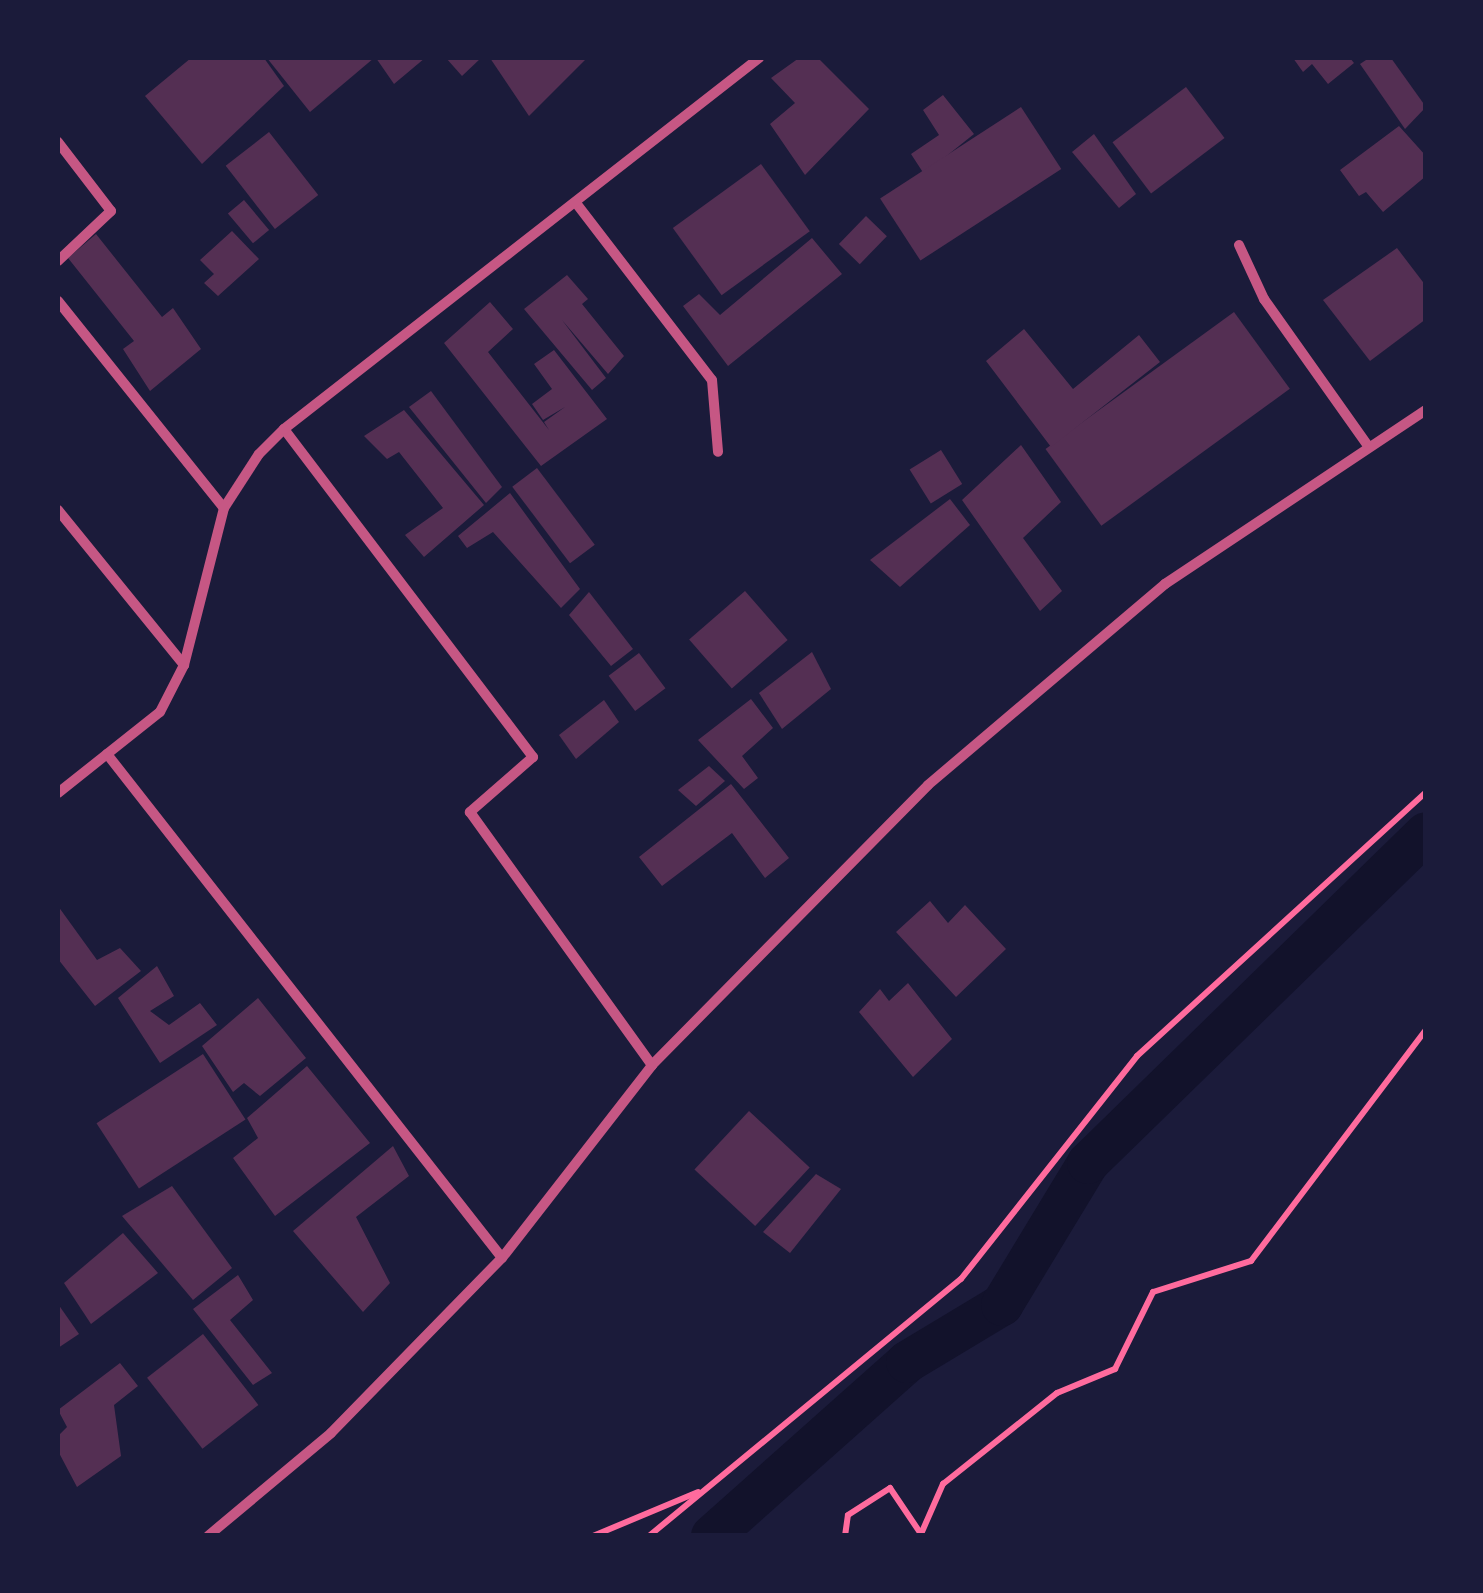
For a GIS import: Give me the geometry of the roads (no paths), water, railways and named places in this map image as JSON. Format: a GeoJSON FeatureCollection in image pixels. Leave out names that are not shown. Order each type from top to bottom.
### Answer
{"type":"FeatureCollection","features":[{"type":"Feature","properties":{"kind":"street"},"geometry":{"type":"LineString","coordinates":[[58,793],[160,712],[184,665],[224,508],[259,454],[284,430],[759,58]]}},
{"type":"Feature","properties":{"kind":"street"},"geometry":{"type":"LineString","coordinates":[[58,142],[111,211],[58,262]]}},
{"type":"Feature","properties":{"kind":"street"},"geometry":{"type":"LineString","coordinates":[[576,204],[712,380],[718,452]]}},
{"type":"Feature","properties":{"kind":"street"},"geometry":{"type":"LineString","coordinates":[[1238,245],[1264,300],[1368,446]]}},
{"type":"Feature","properties":{"kind":"street"},"geometry":{"type":"LineString","coordinates":[[58,301],[62,318],[224,508]]}},
{"type":"Feature","properties":{"kind":"street"},"geometry":{"type":"LineString","coordinates":[[208,1536],[331,1433],[502,1258],[652,1065],[928,785],[1165,584],[1426,410]]}},
{"type":"Feature","properties":{"kind":"street"},"geometry":{"type":"LineString","coordinates":[[284,430],[533,757],[470,812],[652,1065]]}},
{"type":"Feature","properties":{"kind":"street"},"geometry":{"type":"LineString","coordinates":[[58,510],[184,665]]}},
{"type":"Feature","properties":{"kind":"street"},"geometry":{"type":"LineString","coordinates":[[107,754],[502,1258]]}},
{"type":"Feature","properties":{"kind":"waterway"},"geometry":{"type":"LineString","coordinates":[[712,1536],[907,1362],[1002,1305],[1088,1163],[1426,833]]}}]}
